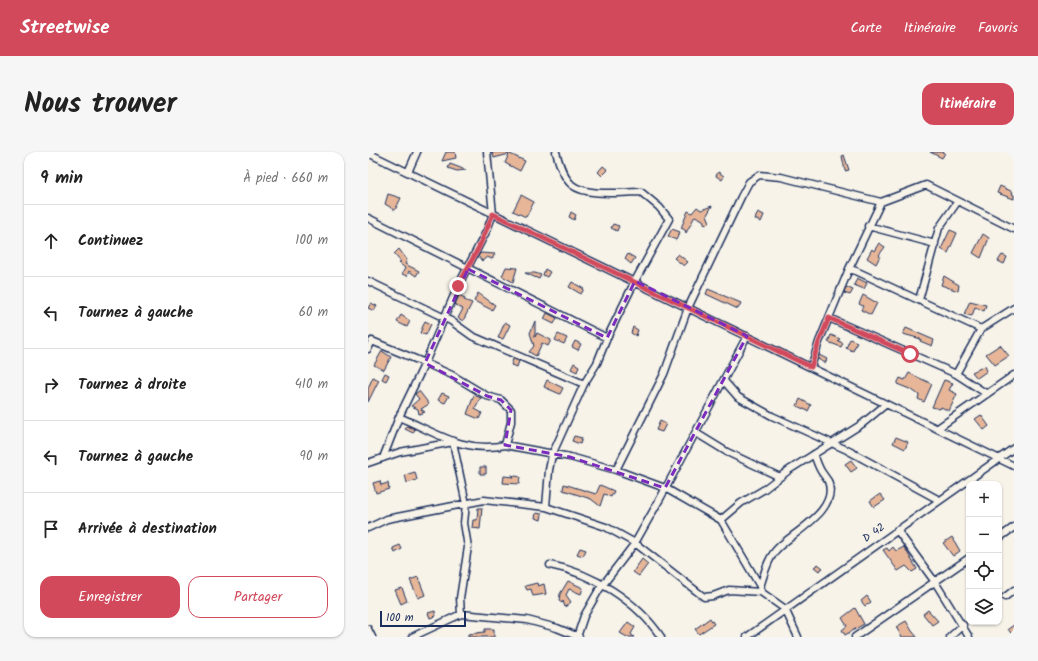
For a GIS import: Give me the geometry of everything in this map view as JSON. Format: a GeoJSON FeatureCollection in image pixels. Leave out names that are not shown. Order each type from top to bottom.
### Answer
{"type":"FeatureCollection","features":[{"type":"Feature","properties":{"kind":"street"},"geometry":{"type":"LineString","coordinates":[[408,172],[417,152]]}},
{"type":"Feature","properties":{"kind":"street"},"geometry":{"type":"LineString","coordinates":[[383,458],[399,417],[446,318],[458,286],[487,230],[493,214],[487,152]]}},
{"type":"Feature","properties":{"kind":"street"},"geometry":{"type":"LineString","coordinates":[[546,507],[549,470],[552,455],[584,384],[597,364],[607,338],[634,281],[669,219],[659,207],[641,192],[594,194],[572,185],[562,170],[556,152]]}},
{"type":"Feature","properties":{"kind":"street"},"geometry":{"type":"LineString","coordinates":[[368,153],[1014,466]]}},
{"type":"Feature","properties":{"kind":"street"},"geometry":{"type":"LineString","coordinates":[[616,470],[664,374],[688,308],[743,192],[749,182],[759,175],[781,177],[881,202],[926,184],[1014,229]]}},
{"type":"Feature","properties":{"kind":"street"},"geometry":{"type":"LineString","coordinates":[[919,300],[939,228],[958,201]]}},
{"type":"Feature","properties":{"kind":"street"},"geometry":{"type":"LineString","coordinates":[[811,367],[819,342],[849,269],[868,226],[881,202]]}},
{"type":"Feature","properties":{"kind":"street"},"geometry":{"type":"LineString","coordinates":[[368,218],[607,338]]}},
{"type":"Feature","properties":{"kind":"street"},"geometry":{"type":"LineString","coordinates":[[868,226],[935,244]]}},
{"type":"Feature","properties":{"kind":"street"},"geometry":{"type":"LineString","coordinates":[[849,269],[981,329]]}},
{"type":"Feature","properties":{"kind":"street"},"geometry":{"type":"LineString","coordinates":[[368,281],[446,318],[472,336],[584,384]]}},
{"type":"Feature","properties":{"kind":"street"},"geometry":{"type":"LineString","coordinates":[[956,374],[981,329],[1014,308]]}},
{"type":"Feature","properties":{"kind":"street"},"geometry":{"type":"LineString","coordinates":[[829,318],[956,374],[987,394]]}},
{"type":"Feature","properties":{"kind":"street"},"geometry":{"type":"LineString","coordinates":[[412,637],[461,614],[527,620],[557,628],[577,637],[584,616],[599,590],[604,586],[635,543],[724,381],[746,336]]}},
{"type":"Feature","properties":{"kind":"street"},"geometry":{"type":"LineString","coordinates":[[368,349],[370,341],[452,374],[487,396],[501,400],[511,410],[511,422],[505,446]]}},
{"type":"Feature","properties":{"kind":"street"},"geometry":{"type":"LineString","coordinates":[[938,428],[1014,375]]}},
{"type":"Feature","properties":{"kind":"street"},"geometry":{"type":"LineString","coordinates":[[724,381],[738,397],[772,416],[831,443],[939,500]]}},
{"type":"Feature","properties":{"kind":"street"},"geometry":{"type":"LineString","coordinates":[[721,520],[741,503],[862,424],[886,405]]}},
{"type":"Feature","properties":{"kind":"street"},"geometry":{"type":"LineString","coordinates":[[399,417],[453,442],[495,448],[505,446],[589,461],[665,488],[721,520],[765,595]]}},
{"type":"Feature","properties":{"kind":"street"},"geometry":{"type":"LineString","coordinates":[[696,433],[727,452],[780,477]]}},
{"type":"Feature","properties":{"kind":"street"},"geometry":{"type":"LineString","coordinates":[[368,463],[400,452],[453,442]]}},
{"type":"Feature","properties":{"kind":"street"},"geometry":{"type":"LineString","coordinates":[[453,442],[466,504],[464,523],[468,547],[460,598],[461,614]]}},
{"type":"Feature","properties":{"kind":"street","name":"D 42"},"geometry":{"type":"LineString","coordinates":[[747,637],[896,530],[1014,448]]}},
{"type":"Feature","properties":{"kind":"street"},"geometry":{"type":"LineString","coordinates":[[760,587],[769,562],[775,551],[812,522],[824,508],[829,492],[828,482],[820,470],[814,454]]}},
{"type":"Feature","properties":{"kind":"street"},"geometry":{"type":"LineString","coordinates":[[368,528],[387,519],[484,500],[546,507],[606,527],[635,543],[683,580],[699,595],[704,597],[713,596],[729,590],[758,591],[785,610],[798,637]]}},
{"type":"Feature","properties":{"kind":"street"},"geometry":{"type":"LineString","coordinates":[[1002,536],[1014,527]]}},
{"type":"Feature","properties":{"kind":"street"},"geometry":{"type":"LineString","coordinates":[[896,530],[935,582],[963,625],[969,637]]}},
{"type":"Feature","properties":{"kind":"street"},"geometry":{"type":"LineString","coordinates":[[855,637],[966,560]]}},
{"type":"Feature","properties":{"kind":"street"},"geometry":{"type":"LineString","coordinates":[[550,565],[564,568],[604,586],[634,607],[655,627],[662,637]]}},
{"type":"Feature","properties":{"kind":"street"},"geometry":{"type":"LineString","coordinates":[[1005,597],[1014,590]]}},
{"type":"Feature","properties":{"kind":"street"},"geometry":{"type":"LineString","coordinates":[[950,637],[963,625]]}},
{"type":"Feature","properties":{"kind":"street"},"geometry":{"type":"LineString","coordinates":[[368,629],[372,637]]}},
{"type":"Feature","properties":{"kind":"highlighted area"},"geometry":{"type":"Polygon","coordinates":[[[468,269],[607,338],[635,281],[747,336],[665,488],[570,457],[505,445],[511,410],[501,400],[487,396],[425,363],[468,269]]]}},
{"type":"Feature","properties":{"kind":"building"},"geometry":{"type":"Polygon","coordinates":[[[446,152],[455,152],[456,158],[442,161],[446,152]]]}},
{"type":"Feature","properties":{"kind":"building"},"geometry":{"type":"Polygon","coordinates":[[[492,152],[512,152],[510,154],[525,161],[520,171],[505,163],[509,154],[494,158],[492,152]]]}},
{"type":"Feature","properties":{"kind":"building"},"geometry":{"type":"Polygon","coordinates":[[[930,152],[942,152],[945,153],[942,158],[930,152]]]}},
{"type":"Feature","properties":{"kind":"building"},"geometry":{"type":"Polygon","coordinates":[[[844,155],[849,170],[845,171],[842,156],[844,155]]]}},
{"type":"Feature","properties":{"kind":"building"},"geometry":{"type":"Polygon","coordinates":[[[450,164],[466,170],[457,171],[448,168],[450,164]]]}},
{"type":"Feature","properties":{"kind":"building"},"geometry":{"type":"Polygon","coordinates":[[[603,166],[608,170],[602,176],[598,172],[603,166]]]}},
{"type":"Feature","properties":{"kind":"building"},"geometry":{"type":"Polygon","coordinates":[[[718,172],[724,176],[722,180],[716,176],[718,172]]]}},
{"type":"Feature","properties":{"kind":"building"},"geometry":{"type":"Polygon","coordinates":[[[1000,186],[1013,192],[1012,194],[1014,195],[1014,199],[997,193],[1000,186]]]}},
{"type":"Feature","properties":{"kind":"building"},"geometry":{"type":"Polygon","coordinates":[[[388,194],[401,198],[395,210],[385,204],[388,194]]]}},
{"type":"Feature","properties":{"kind":"building"},"geometry":{"type":"Polygon","coordinates":[[[521,195],[534,202],[526,217],[513,211],[521,195]]]}},
{"type":"Feature","properties":{"kind":"building"},"geometry":{"type":"Polygon","coordinates":[[[712,206],[707,215],[710,222],[705,225],[703,220],[695,216],[686,233],[685,230],[681,228],[688,211],[692,213],[697,207],[701,210],[712,206]]]}},
{"type":"Feature","properties":{"kind":"building"},"geometry":{"type":"Polygon","coordinates":[[[571,212],[576,215],[574,220],[569,217],[571,212]]]}},
{"type":"Feature","properties":{"kind":"building"},"geometry":{"type":"Polygon","coordinates":[[[758,212],[764,215],[761,222],[755,219],[758,212]]]}},
{"type":"Feature","properties":{"kind":"building"},"geometry":{"type":"Polygon","coordinates":[[[613,224],[619,226],[617,231],[611,228],[613,224]]]}},
{"type":"Feature","properties":{"kind":"building"},"geometry":{"type":"Polygon","coordinates":[[[672,229],[680,232],[676,240],[668,236],[672,229]]]}},
{"type":"Feature","properties":{"kind":"building"},"geometry":{"type":"Polygon","coordinates":[[[950,230],[957,233],[948,253],[941,249],[950,230]]]}},
{"type":"Feature","properties":{"kind":"building"},"geometry":{"type":"Polygon","coordinates":[[[983,234],[989,238],[981,258],[973,253],[983,234]]]}},
{"type":"Feature","properties":{"kind":"building"},"geometry":{"type":"Polygon","coordinates":[[[879,243],[885,247],[879,255],[880,256],[876,264],[867,258],[872,249],[874,251],[879,243]]]}},
{"type":"Feature","properties":{"kind":"building"},"geometry":{"type":"Polygon","coordinates":[[[399,249],[407,260],[405,264],[419,271],[416,276],[409,271],[407,276],[402,274],[405,268],[399,263],[401,262],[394,254],[399,249]]]}},
{"type":"Feature","properties":{"kind":"building"},"geometry":{"type":"Polygon","coordinates":[[[481,253],[495,254],[492,259],[487,257],[482,261],[478,256],[481,253]]]}},
{"type":"Feature","properties":{"kind":"building"},"geometry":{"type":"Polygon","coordinates":[[[628,254],[635,258],[631,264],[625,259],[628,254]]]}},
{"type":"Feature","properties":{"kind":"building"},"geometry":{"type":"Polygon","coordinates":[[[678,254],[688,262],[684,266],[674,258],[678,254]]]}},
{"type":"Feature","properties":{"kind":"building"},"geometry":{"type":"Polygon","coordinates":[[[1002,255],[1007,257],[1004,264],[998,261],[1002,255]]]}},
{"type":"Feature","properties":{"kind":"building"},"geometry":{"type":"Polygon","coordinates":[[[506,267],[517,268],[513,282],[502,276],[506,267]]]}},
{"type":"Feature","properties":{"kind":"building"},"geometry":{"type":"Polygon","coordinates":[[[545,269],[550,272],[547,277],[543,275],[545,269]]]}},
{"type":"Feature","properties":{"kind":"building"},"geometry":{"type":"Polygon","coordinates":[[[525,273],[535,273],[541,275],[539,279],[525,273]]]}},
{"type":"Feature","properties":{"kind":"building"},"geometry":{"type":"Polygon","coordinates":[[[944,276],[959,285],[958,291],[941,285],[944,276]]]}},
{"type":"Feature","properties":{"kind":"building"},"geometry":{"type":"Polygon","coordinates":[[[857,278],[867,283],[864,289],[854,285],[857,278]]]}},
{"type":"Feature","properties":{"kind":"building"},"geometry":{"type":"Polygon","coordinates":[[[572,282],[584,289],[581,294],[569,287],[572,282]]]}},
{"type":"Feature","properties":{"kind":"building"},"geometry":{"type":"Polygon","coordinates":[[[846,287],[853,290],[850,295],[844,293],[846,287]]]}},
{"type":"Feature","properties":{"kind":"building"},"geometry":{"type":"Polygon","coordinates":[[[708,289],[741,303],[738,309],[706,294],[708,289]]]}},
{"type":"Feature","properties":{"kind":"building"},"geometry":{"type":"Polygon","coordinates":[[[478,293],[495,305],[492,310],[474,301],[478,293]]]}},
{"type":"Feature","properties":{"kind":"building"},"geometry":{"type":"Polygon","coordinates":[[[459,295],[465,298],[464,300],[472,303],[463,321],[458,318],[463,309],[455,305],[459,295]]]}},
{"type":"Feature","properties":{"kind":"building"},"geometry":{"type":"Polygon","coordinates":[[[863,295],[877,303],[871,315],[861,310],[863,306],[859,304],[863,295]]]}},
{"type":"Feature","properties":{"kind":"building"},"geometry":{"type":"Polygon","coordinates":[[[970,301],[986,305],[984,311],[975,307],[972,316],[964,314],[970,301]]]}},
{"type":"Feature","properties":{"kind":"building"},"geometry":{"type":"Polygon","coordinates":[[[371,303],[377,306],[374,311],[368,308],[371,303]]]}},
{"type":"Feature","properties":{"kind":"building"},"geometry":{"type":"Polygon","coordinates":[[[547,313],[557,318],[554,324],[544,319],[547,313]]]}},
{"type":"Feature","properties":{"kind":"building"},"geometry":{"type":"Polygon","coordinates":[[[401,315],[410,321],[407,327],[397,322],[401,315]]]}},
{"type":"Feature","properties":{"kind":"building"},"geometry":{"type":"Polygon","coordinates":[[[425,321],[431,324],[426,335],[420,333],[425,321]]]}},
{"type":"Feature","properties":{"kind":"building"},"geometry":{"type":"Polygon","coordinates":[[[535,321],[535,337],[537,333],[551,340],[548,346],[542,343],[536,356],[529,352],[534,346],[530,333],[535,321]]]}},
{"type":"Feature","properties":{"kind":"building"},"geometry":{"type":"Polygon","coordinates":[[[505,322],[510,325],[503,339],[498,338],[505,322]]]}},
{"type":"Feature","properties":{"kind":"building"},"geometry":{"type":"Polygon","coordinates":[[[633,327],[638,330],[636,336],[631,333],[633,327]]]}},
{"type":"Feature","properties":{"kind":"building"},"geometry":{"type":"Polygon","coordinates":[[[906,328],[934,340],[932,346],[920,341],[921,339],[903,334],[906,328]]]}},
{"type":"Feature","properties":{"kind":"building"},"geometry":{"type":"Polygon","coordinates":[[[558,334],[567,338],[564,344],[555,340],[558,334]]]}},
{"type":"Feature","properties":{"kind":"building"},"geometry":{"type":"Polygon","coordinates":[[[831,335],[840,339],[838,341],[843,343],[841,347],[828,342],[831,335]]]}},
{"type":"Feature","properties":{"kind":"building"},"geometry":{"type":"Polygon","coordinates":[[[850,339],[857,342],[853,351],[846,348],[850,339]]]}},
{"type":"Feature","properties":{"kind":"building"},"geometry":{"type":"Polygon","coordinates":[[[575,341],[581,344],[578,350],[572,347],[575,341]]]}},
{"type":"Feature","properties":{"kind":"building"},"geometry":{"type":"Polygon","coordinates":[[[1000,345],[1009,356],[995,365],[986,354],[1000,345]]]}},
{"type":"Feature","properties":{"kind":"building"},"geometry":{"type":"Polygon","coordinates":[[[382,351],[391,357],[384,370],[374,365],[382,351]]]}},
{"type":"Feature","properties":{"kind":"building"},"geometry":{"type":"Polygon","coordinates":[[[819,355],[827,359],[825,363],[818,359],[819,355]]]}},
{"type":"Feature","properties":{"kind":"building"},"geometry":{"type":"Polygon","coordinates":[[[513,359],[519,361],[517,367],[511,365],[513,359]]]}},
{"type":"Feature","properties":{"kind":"building"},"geometry":{"type":"Polygon","coordinates":[[[574,363],[579,366],[577,372],[571,369],[574,363]]]}},
{"type":"Feature","properties":{"kind":"building"},"geometry":{"type":"Polygon","coordinates":[[[985,366],[987,371],[977,378],[972,372],[985,366]]]}},
{"type":"Feature","properties":{"kind":"building"},"geometry":{"type":"Polygon","coordinates":[[[385,373],[389,375],[386,381],[382,379],[385,373]]]}},
{"type":"Feature","properties":{"kind":"building"},"geometry":{"type":"Polygon","coordinates":[[[909,373],[932,384],[924,402],[918,399],[919,395],[912,390],[897,384],[900,378],[905,380],[909,373]]]}},
{"type":"Feature","properties":{"kind":"building"},"geometry":{"type":"Polygon","coordinates":[[[373,377],[379,380],[368,402],[368,388],[373,377]]]}},
{"type":"Feature","properties":{"kind":"building"},"geometry":{"type":"Polygon","coordinates":[[[547,380],[563,388],[560,394],[544,387],[547,380]]]}},
{"type":"Feature","properties":{"kind":"building"},"geometry":{"type":"Polygon","coordinates":[[[944,380],[953,383],[949,390],[957,394],[949,411],[941,407],[940,409],[932,407],[944,380]]]}},
{"type":"Feature","properties":{"kind":"building"},"geometry":{"type":"Polygon","coordinates":[[[419,391],[429,404],[421,409],[425,412],[419,414],[418,409],[411,406],[419,399],[415,394],[419,391]]]}},
{"type":"Feature","properties":{"kind":"building"},"geometry":{"type":"Polygon","coordinates":[[[442,393],[449,396],[445,403],[438,400],[442,393]]]}},
{"type":"Feature","properties":{"kind":"building"},"geometry":{"type":"Polygon","coordinates":[[[474,395],[481,398],[475,409],[482,413],[479,419],[467,414],[474,395]]]}},
{"type":"Feature","properties":{"kind":"building"},"geometry":{"type":"Polygon","coordinates":[[[800,399],[811,405],[808,411],[797,406],[800,399]]]}},
{"type":"Feature","properties":{"kind":"building"},"geometry":{"type":"Polygon","coordinates":[[[981,415],[989,426],[984,430],[975,419],[981,415]]]}},
{"type":"Feature","properties":{"kind":"building"},"geometry":{"type":"Polygon","coordinates":[[[660,421],[666,424],[662,432],[656,430],[660,421]]]}},
{"type":"Feature","properties":{"kind":"building"},"geometry":{"type":"Polygon","coordinates":[[[407,426],[415,429],[413,433],[405,429],[407,426]]]}},
{"type":"Feature","properties":{"kind":"building"},"geometry":{"type":"Polygon","coordinates":[[[574,436],[582,438],[580,444],[572,441],[574,436]]]}},
{"type":"Feature","properties":{"kind":"building"},"geometry":{"type":"Polygon","coordinates":[[[896,437],[908,442],[905,449],[893,443],[896,437]]]}},
{"type":"Feature","properties":{"kind":"building"},"geometry":{"type":"Polygon","coordinates":[[[851,460],[857,468],[851,472],[845,464],[851,460]]]}},
{"type":"Feature","properties":{"kind":"building"},"geometry":{"type":"Polygon","coordinates":[[[480,467],[486,467],[486,474],[480,474],[480,467]]]}},
{"type":"Feature","properties":{"kind":"building"},"geometry":{"type":"Polygon","coordinates":[[[415,472],[417,480],[407,483],[405,475],[415,472]]]}},
{"type":"Feature","properties":{"kind":"building"},"geometry":{"type":"Polygon","coordinates":[[[511,475],[520,477],[519,484],[503,483],[504,476],[513,477],[511,475]]]}},
{"type":"Feature","properties":{"kind":"building"},"geometry":{"type":"Polygon","coordinates":[[[380,481],[381,485],[388,483],[389,489],[376,493],[373,483],[380,481]]]}},
{"type":"Feature","properties":{"kind":"building"},"geometry":{"type":"Polygon","coordinates":[[[564,484],[596,494],[600,485],[614,491],[611,497],[604,494],[600,506],[591,499],[563,490],[564,484]]]}},
{"type":"Feature","properties":{"kind":"building"},"geometry":{"type":"Polygon","coordinates":[[[880,494],[885,500],[874,507],[870,501],[880,494]]]}},
{"type":"Feature","properties":{"kind":"building"},"geometry":{"type":"Polygon","coordinates":[[[478,508],[482,508],[480,529],[472,528],[473,520],[477,520],[478,508]]]}},
{"type":"Feature","properties":{"kind":"building"},"geometry":{"type":"Polygon","coordinates":[[[536,513],[542,514],[541,520],[535,518],[536,513]]]}},
{"type":"Feature","properties":{"kind":"building"},"geometry":{"type":"Polygon","coordinates":[[[952,537],[960,551],[953,556],[943,543],[952,537]]]}},
{"type":"Feature","properties":{"kind":"building"},"geometry":{"type":"Polygon","coordinates":[[[400,545],[402,549],[395,553],[393,548],[400,545]]]}},
{"type":"Feature","properties":{"kind":"building"},"geometry":{"type":"Polygon","coordinates":[[[893,547],[896,551],[904,547],[917,569],[912,572],[906,566],[898,571],[883,550],[887,548],[889,551],[893,547]]]}},
{"type":"Feature","properties":{"kind":"building"},"geometry":{"type":"Polygon","coordinates":[[[580,548],[586,550],[583,556],[577,554],[580,548]]]}},
{"type":"Feature","properties":{"kind":"building"},"geometry":{"type":"Polygon","coordinates":[[[642,559],[648,564],[639,576],[633,572],[642,559]]]}},
{"type":"Feature","properties":{"kind":"building"},"geometry":{"type":"Polygon","coordinates":[[[818,564],[823,568],[819,571],[814,567],[818,564]]]}},
{"type":"Feature","properties":{"kind":"building"},"geometry":{"type":"Polygon","coordinates":[[[418,577],[425,595],[418,598],[410,580],[418,577]]]}},
{"type":"Feature","properties":{"kind":"building"},"geometry":{"type":"Polygon","coordinates":[[[568,581],[583,588],[581,594],[569,589],[566,595],[571,602],[565,607],[563,601],[562,603],[559,601],[560,594],[568,581]]]}},
{"type":"Feature","properties":{"kind":"building"},"geometry":{"type":"Polygon","coordinates":[[[537,583],[538,586],[544,584],[546,594],[533,596],[531,589],[527,590],[525,586],[537,583]]]}},
{"type":"Feature","properties":{"kind":"building"},"geometry":{"type":"Polygon","coordinates":[[[402,588],[407,601],[401,604],[395,590],[402,588]]]}},
{"type":"Feature","properties":{"kind":"building"},"geometry":{"type":"Polygon","coordinates":[[[867,596],[871,602],[865,606],[861,601],[867,596]]]}},
{"type":"Feature","properties":{"kind":"building"},"geometry":{"type":"Polygon","coordinates":[[[855,608],[864,624],[845,635],[842,630],[847,626],[842,618],[855,608]]]}},
{"type":"Feature","properties":{"kind":"building"},"geometry":{"type":"Polygon","coordinates":[[[928,610],[938,621],[932,625],[923,614],[928,610]]]}},
{"type":"Feature","properties":{"kind":"building"},"geometry":{"type":"Polygon","coordinates":[[[435,611],[436,616],[430,618],[428,613],[435,611]]]}},
{"type":"Feature","properties":{"kind":"building"},"geometry":{"type":"Polygon","coordinates":[[[710,618],[714,624],[699,634],[695,629],[710,618]]]}},
{"type":"Feature","properties":{"kind":"building"},"geometry":{"type":"Polygon","coordinates":[[[906,621],[917,637],[902,637],[896,627],[906,621]]]}},
{"type":"Feature","properties":{"kind":"building"},"geometry":{"type":"Polygon","coordinates":[[[628,622],[635,627],[631,634],[634,637],[627,637],[620,633],[628,622]]]}},
{"type":"Feature","properties":{"kind":"building"},"geometry":{"type":"Polygon","coordinates":[[[1014,625],[1014,637],[1008,629],[1014,625]]]}},
{"type":"Feature","properties":{"kind":"building"},"geometry":{"type":"Polygon","coordinates":[[[485,629],[494,629],[494,637],[468,637],[468,634],[485,632],[485,629]]]}},
{"type":"Feature","properties":{"kind":"route"},"geometry":{"type":"LineString","coordinates":[[458,286],[479,247],[493,214],[811,367],[829,318],[910,354]]}}]}
